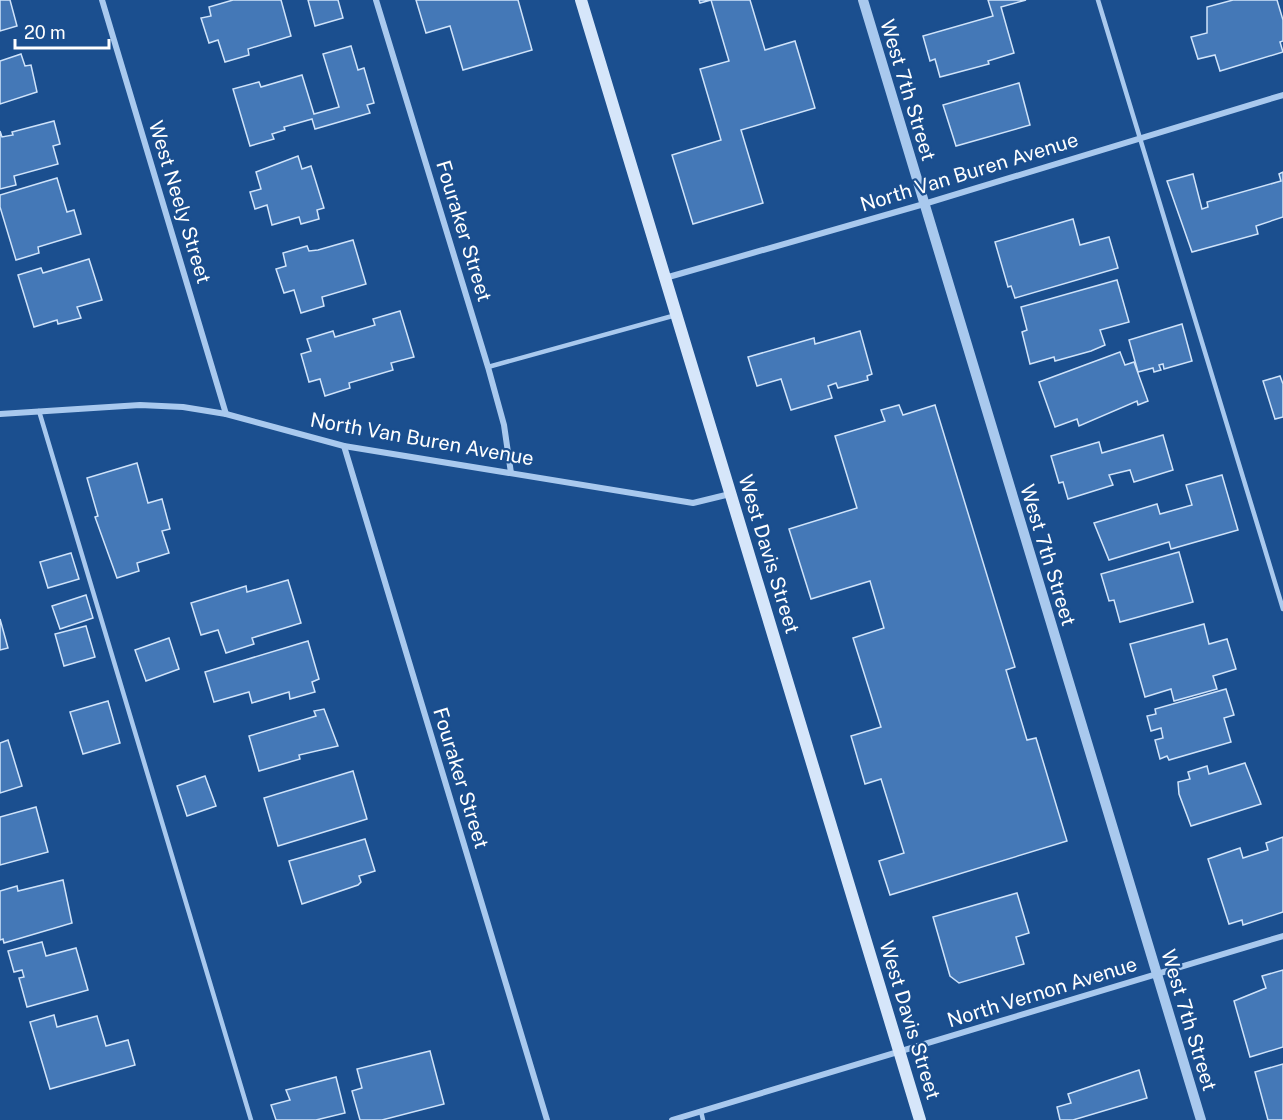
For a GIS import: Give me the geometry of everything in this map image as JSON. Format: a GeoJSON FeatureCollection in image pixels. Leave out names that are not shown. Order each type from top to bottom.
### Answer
{"type":"FeatureCollection","features":[{"type":"Feature","properties":{"kind":"main road","name":"West Davis Street"},"geometry":{"type":"LineString","coordinates":[[581,0],[920,1120]]}},
{"type":"Feature","properties":{"kind":"street","name":"West Neely Street"},"geometry":{"type":"LineString","coordinates":[[102,0],[226,414]]}},
{"type":"Feature","properties":{"kind":"street","name":"Fouraker Street"},"geometry":{"type":"LineString","coordinates":[[376,0],[488,367],[504,424],[511,473]]}},
{"type":"Feature","properties":{"kind":"street","name":"West 7th Street"},"geometry":{"type":"LineString","coordinates":[[862,0],[1201,1120]]}},
{"type":"Feature","properties":{"kind":"street","name":"North Van Buren Avenue"},"geometry":{"type":"LineString","coordinates":[[665,279],[924,204],[1283,95]]}},
{"type":"Feature","properties":{"kind":"street","name":"North Van Buren Avenue"},"geometry":{"type":"LineString","coordinates":[[0,414],[140,405],[183,407],[226,414],[344,446],[693,503],[730,494]]}},
{"type":"Feature","properties":{"kind":"street","name":"Fouraker Street"},"geometry":{"type":"LineString","coordinates":[[344,446],[547,1120]]}},
{"type":"Feature","properties":{"kind":"street","name":"North Vernon Avenue"},"geometry":{"type":"LineString","coordinates":[[672,1120],[1283,936]]}},
{"type":"Feature","properties":{"kind":"lane"},"geometry":{"type":"LineString","coordinates":[[1098,0],[1283,609]]}},
{"type":"Feature","properties":{"kind":"lane"},"geometry":{"type":"LineString","coordinates":[[488,367],[676,315]]}},
{"type":"Feature","properties":{"kind":"lane"},"geometry":{"type":"LineString","coordinates":[[39,411],[251,1120]]}},
{"type":"Feature","properties":{"kind":"lane"},"geometry":{"type":"LineString","coordinates":[[701,1111],[703,1120]]}},
{"type":"Feature","properties":{"kind":"building"},"geometry":{"type":"Polygon","coordinates":[[[0,0],[10,0],[17,26],[0,31],[0,0]]]}},
{"type":"Feature","properties":{"kind":"building"},"geometry":{"type":"Polygon","coordinates":[[[233,0],[281,0],[291,36],[248,49],[249,55],[225,62],[218,40],[209,43],[201,18],[211,16],[209,7],[233,0]]]}},
{"type":"Feature","properties":{"kind":"building"},"geometry":{"type":"Polygon","coordinates":[[[308,0],[338,0],[343,18],[315,26],[308,0]]]}},
{"type":"Feature","properties":{"kind":"building"},"geometry":{"type":"Polygon","coordinates":[[[416,0],[518,0],[532,50],[463,70],[450,26],[426,33],[416,0]]]}},
{"type":"Feature","properties":{"kind":"building"},"geometry":{"type":"Polygon","coordinates":[[[711,0],[750,0],[765,50],[795,41],[815,108],[741,130],[763,203],[693,224],[672,155],[721,140],[700,69],[729,61],[711,0]]]}},
{"type":"Feature","properties":{"kind":"building"},"geometry":{"type":"Polygon","coordinates":[[[988,0],[1026,0],[1001,7],[1014,53],[988,61],[989,64],[940,77],[935,59],[930,61],[923,36],[993,16],[988,0]]]}},
{"type":"Feature","properties":{"kind":"building"},"geometry":{"type":"Polygon","coordinates":[[[1233,0],[1277,0],[1283,20],[1283,41],[1280,42],[1283,52],[1220,71],[1215,55],[1198,59],[1191,37],[1207,33],[1207,7],[1233,0]]]}},
{"type":"Feature","properties":{"kind":"building"},"geometry":{"type":"Polygon","coordinates":[[[351,46],[358,70],[364,68],[374,103],[367,105],[370,113],[315,129],[312,119],[284,127],[285,130],[272,134],[274,139],[250,146],[233,89],[259,82],[261,87],[302,75],[314,114],[339,107],[323,54],[351,46]]]}},
{"type":"Feature","properties":{"kind":"building"},"geometry":{"type":"Polygon","coordinates":[[[21,54],[25,66],[31,65],[37,92],[0,104],[0,61],[21,54]]]}},
{"type":"Feature","properties":{"kind":"building"},"geometry":{"type":"Polygon","coordinates":[[[1019,83],[1030,125],[956,146],[943,105],[1019,83]]]}},
{"type":"Feature","properties":{"kind":"building"},"geometry":{"type":"Polygon","coordinates":[[[54,121],[60,144],[53,146],[58,164],[14,176],[16,185],[0,189],[0,131],[2,137],[13,135],[12,132],[54,121]]]}},
{"type":"Feature","properties":{"kind":"building"},"geometry":{"type":"Polygon","coordinates":[[[298,156],[302,169],[311,166],[324,208],[317,210],[319,219],[301,224],[299,217],[272,225],[267,205],[255,209],[250,192],[261,189],[256,172],[298,156]]]}},
{"type":"Feature","properties":{"kind":"building"},"geometry":{"type":"Polygon","coordinates":[[[1283,172],[1283,217],[1256,226],[1258,234],[1192,252],[1167,181],[1193,174],[1202,209],[1208,207],[1207,202],[1281,181],[1279,174],[1283,172]]]}},
{"type":"Feature","properties":{"kind":"building"},"geometry":{"type":"Polygon","coordinates":[[[57,178],[67,212],[74,210],[81,234],[38,247],[39,253],[16,260],[0,207],[0,195],[57,178]]]}},
{"type":"Feature","properties":{"kind":"building"},"geometry":{"type":"Polygon","coordinates":[[[1073,219],[1080,245],[1109,237],[1118,268],[1015,298],[1011,286],[1008,287],[995,242],[1073,219]]]}},
{"type":"Feature","properties":{"kind":"building"},"geometry":{"type":"Polygon","coordinates":[[[353,240],[366,284],[322,297],[324,306],[301,313],[294,290],[284,293],[276,269],[286,266],[283,253],[307,246],[309,251],[318,250],[353,240]]]}},
{"type":"Feature","properties":{"kind":"building"},"geometry":{"type":"Polygon","coordinates":[[[89,259],[102,300],[77,307],[81,318],[58,324],[57,320],[34,327],[18,275],[41,268],[43,273],[89,259]]]}},
{"type":"Feature","properties":{"kind":"building"},"geometry":{"type":"Polygon","coordinates":[[[1117,280],[1129,322],[1100,330],[1105,345],[1091,351],[1055,361],[1054,357],[1030,364],[1022,332],[1027,330],[1021,307],[1117,280]]]}},
{"type":"Feature","properties":{"kind":"building"},"geometry":{"type":"Polygon","coordinates":[[[400,311],[414,357],[391,363],[393,370],[349,383],[350,388],[325,396],[320,379],[309,382],[301,354],[311,351],[307,339],[333,331],[335,337],[375,325],[373,319],[400,311]]]}},
{"type":"Feature","properties":{"kind":"building"},"geometry":{"type":"Polygon","coordinates":[[[1182,324],[1192,361],[1164,369],[1163,364],[1159,365],[1161,370],[1154,372],[1153,368],[1138,372],[1129,340],[1182,324]]]}},
{"type":"Feature","properties":{"kind":"building"},"geometry":{"type":"Polygon","coordinates":[[[860,331],[872,374],[867,376],[868,380],[838,388],[836,383],[828,386],[832,398],[791,410],[781,379],[757,386],[748,357],[814,338],[815,344],[860,331]]]}},
{"type":"Feature","properties":{"kind":"building"},"geometry":{"type":"Polygon","coordinates":[[[1120,352],[1125,365],[1134,362],[1148,401],[1138,405],[1137,401],[1079,426],[1077,419],[1055,427],[1039,382],[1120,352]]]}},
{"type":"Feature","properties":{"kind":"building"},"geometry":{"type":"Polygon","coordinates":[[[1280,376],[1283,384],[1283,417],[1275,419],[1263,381],[1280,376]]]}},
{"type":"Feature","properties":{"kind":"building"},"geometry":{"type":"Polygon","coordinates":[[[899,405],[903,415],[935,405],[1015,667],[1006,670],[1027,740],[1036,738],[1067,841],[890,895],[879,861],[904,853],[881,779],[865,784],[851,736],[881,727],[853,638],[884,628],[870,581],[811,599],[789,529],[857,508],[835,436],[885,421],[881,410],[899,405]]]}},
{"type":"Feature","properties":{"kind":"building"},"geometry":{"type":"Polygon","coordinates":[[[1163,435],[1173,470],[1134,482],[1130,470],[1109,475],[1113,485],[1068,499],[1063,482],[1059,483],[1051,456],[1099,442],[1102,453],[1163,435]]]}},
{"type":"Feature","properties":{"kind":"building"},"geometry":{"type":"Polygon","coordinates":[[[137,463],[148,503],[162,499],[170,529],[162,531],[169,553],[137,563],[139,571],[117,578],[95,517],[98,516],[87,478],[137,463]]]}},
{"type":"Feature","properties":{"kind":"building"},"geometry":{"type":"Polygon","coordinates":[[[1222,475],[1238,530],[1171,549],[1169,542],[1109,560],[1094,523],[1157,504],[1160,514],[1192,505],[1186,485],[1222,475]]]}},
{"type":"Feature","properties":{"kind":"building"},"geometry":{"type":"Polygon","coordinates":[[[1179,552],[1193,602],[1120,622],[1114,600],[1109,601],[1101,574],[1179,552]]]}},
{"type":"Feature","properties":{"kind":"building"},"geometry":{"type":"Polygon","coordinates":[[[71,553],[79,579],[48,588],[40,562],[71,553]]]}},
{"type":"Feature","properties":{"kind":"building"},"geometry":{"type":"Polygon","coordinates":[[[288,580],[301,623],[252,638],[254,644],[226,653],[218,630],[201,635],[191,603],[246,586],[247,592],[288,580]]]}},
{"type":"Feature","properties":{"kind":"building"},"geometry":{"type":"Polygon","coordinates":[[[86,595],[93,618],[60,629],[52,606],[86,595]]]}},
{"type":"Feature","properties":{"kind":"building"},"geometry":{"type":"Polygon","coordinates":[[[0,619],[8,648],[0,650],[0,619]]]}},
{"type":"Feature","properties":{"kind":"building"},"geometry":{"type":"Polygon","coordinates":[[[1204,624],[1209,644],[1227,639],[1236,669],[1213,676],[1217,689],[1174,701],[1171,689],[1145,697],[1130,644],[1204,624]]]}},
{"type":"Feature","properties":{"kind":"building"},"geometry":{"type":"Polygon","coordinates":[[[86,626],[95,657],[64,666],[55,634],[86,626]]]}},
{"type":"Feature","properties":{"kind":"building"},"geometry":{"type":"Polygon","coordinates":[[[169,638],[179,669],[146,681],[135,650],[169,638]]]}},
{"type":"Feature","properties":{"kind":"building"},"geometry":{"type":"Polygon","coordinates":[[[308,641],[319,679],[312,682],[315,692],[290,699],[289,692],[252,703],[249,692],[214,702],[205,672],[308,641]]]}},
{"type":"Feature","properties":{"kind":"building"},"geometry":{"type":"Polygon","coordinates":[[[1226,689],[1234,715],[1224,718],[1231,742],[1169,760],[1167,756],[1160,759],[1155,740],[1163,738],[1161,728],[1151,731],[1147,716],[1156,714],[1155,709],[1226,689]]]}},
{"type":"Feature","properties":{"kind":"building"},"geometry":{"type":"Polygon","coordinates":[[[108,701],[120,743],[83,754],[70,712],[108,701]]]}},
{"type":"Feature","properties":{"kind":"building"},"geometry":{"type":"Polygon","coordinates":[[[324,709],[338,746],[299,755],[300,759],[259,771],[249,736],[316,716],[314,711],[324,709]]]}},
{"type":"Feature","properties":{"kind":"building"},"geometry":{"type":"Polygon","coordinates":[[[8,740],[22,786],[0,793],[0,743],[8,740]]]}},
{"type":"Feature","properties":{"kind":"building"},"geometry":{"type":"Polygon","coordinates":[[[1245,763],[1261,804],[1191,826],[1179,794],[1178,782],[1190,779],[1188,772],[1207,766],[1209,774],[1245,763]]]}},
{"type":"Feature","properties":{"kind":"building"},"geometry":{"type":"Polygon","coordinates":[[[353,771],[367,819],[278,846],[264,798],[353,771]]]}},
{"type":"Feature","properties":{"kind":"building"},"geometry":{"type":"Polygon","coordinates":[[[205,776],[216,806],[187,816],[177,786],[205,776]]]}},
{"type":"Feature","properties":{"kind":"building"},"geometry":{"type":"Polygon","coordinates":[[[36,807],[48,852],[0,865],[0,817],[36,807]]]}},
{"type":"Feature","properties":{"kind":"building"},"geometry":{"type":"Polygon","coordinates":[[[1283,837],[1283,912],[1243,925],[1242,920],[1229,924],[1208,859],[1240,848],[1243,858],[1268,850],[1266,843],[1283,837]]]}},
{"type":"Feature","properties":{"kind":"building"},"geometry":{"type":"Polygon","coordinates":[[[365,839],[375,871],[359,876],[361,882],[358,885],[302,904],[289,861],[365,839]]]}},
{"type":"Feature","properties":{"kind":"building"},"geometry":{"type":"Polygon","coordinates":[[[63,880],[72,923],[4,943],[3,939],[0,940],[0,891],[17,886],[18,891],[63,880]]]}},
{"type":"Feature","properties":{"kind":"building"},"geometry":{"type":"Polygon","coordinates":[[[1017,893],[1029,933],[1016,937],[1024,964],[959,983],[950,976],[933,917],[1017,893]]]}},
{"type":"Feature","properties":{"kind":"building"},"geometry":{"type":"Polygon","coordinates":[[[42,942],[46,956],[76,948],[88,990],[27,1007],[19,978],[24,977],[22,970],[14,972],[8,951],[42,942]]]}},
{"type":"Feature","properties":{"kind":"building"},"geometry":{"type":"Polygon","coordinates":[[[1283,970],[1283,1047],[1250,1057],[1234,1001],[1266,988],[1262,976],[1283,970]]]}},
{"type":"Feature","properties":{"kind":"building"},"geometry":{"type":"Polygon","coordinates":[[[54,1015],[57,1027],[97,1016],[106,1046],[128,1040],[135,1065],[50,1089],[30,1022],[54,1015]]]}},
{"type":"Feature","properties":{"kind":"building"},"geometry":{"type":"Polygon","coordinates":[[[430,1051],[444,1104],[382,1120],[360,1120],[352,1091],[362,1088],[357,1069],[430,1051]]]}},
{"type":"Feature","properties":{"kind":"building"},"geometry":{"type":"Polygon","coordinates":[[[1283,1064],[1283,1120],[1268,1120],[1255,1072],[1283,1064]]]}},
{"type":"Feature","properties":{"kind":"building"},"geometry":{"type":"Polygon","coordinates":[[[1139,1070],[1147,1098],[1073,1120],[1060,1120],[1057,1107],[1071,1103],[1068,1094],[1139,1070]]]}},
{"type":"Feature","properties":{"kind":"building"},"geometry":{"type":"Polygon","coordinates":[[[336,1077],[345,1113],[316,1120],[276,1120],[271,1105],[290,1100],[286,1090],[336,1077]]]}}]}
